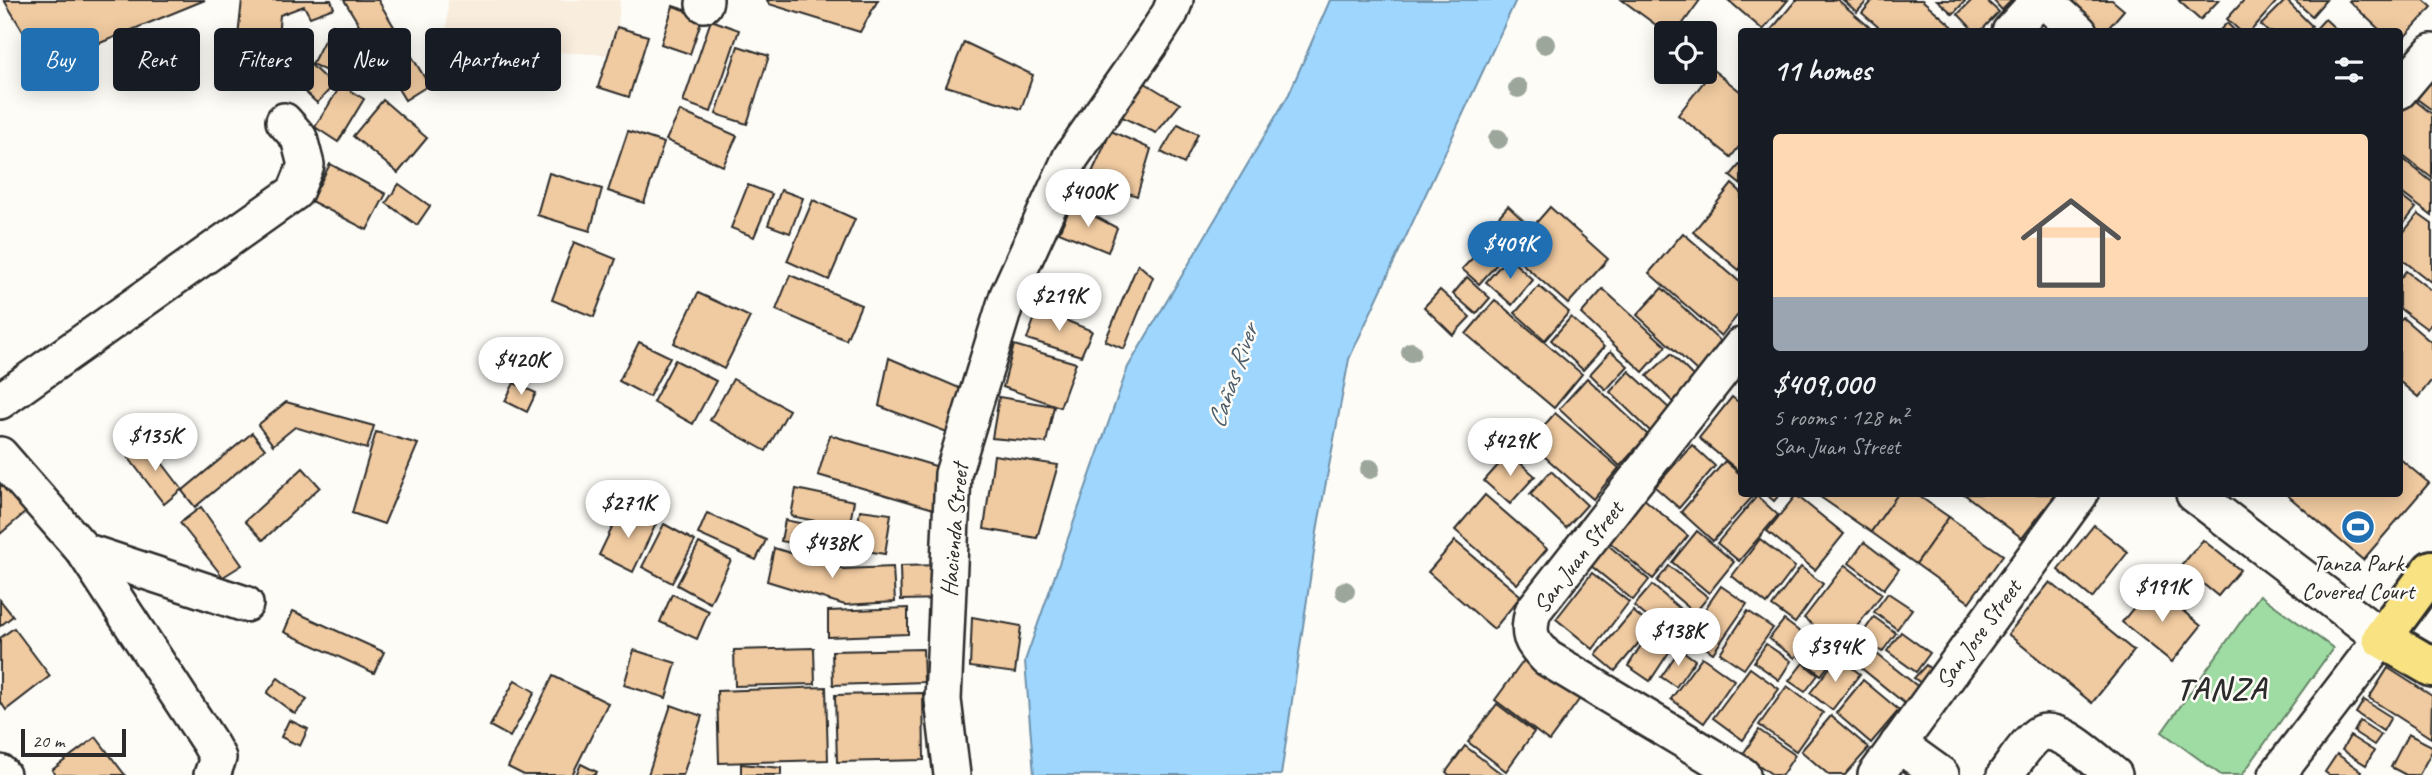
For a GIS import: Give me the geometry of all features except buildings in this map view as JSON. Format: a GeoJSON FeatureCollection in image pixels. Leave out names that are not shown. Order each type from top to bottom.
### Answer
{"type":"FeatureCollection","features":[{"type":"Feature","properties":{"kind":"main road"},"geometry":{"type":"LineString","coordinates":[[2432,570],[2382,638],[2432,667]]}},
{"type":"Feature","properties":{"kind":"street","name":"Hacienda Street"},"geometry":{"type":"LineString","coordinates":[[953,775],[943,700],[953,474],[1008,295],[1071,157],[1152,41],[1175,0]]}},
{"type":"Feature","properties":{"kind":"street"},"geometry":{"type":"LineString","coordinates":[[2014,28],[2041,0],[2074,28]]}},
{"type":"Feature","properties":{"kind":"street"},"geometry":{"type":"LineString","coordinates":[[2403,86],[2432,52]]}},
{"type":"Feature","properties":{"kind":"street"},"geometry":{"type":"LineString","coordinates":[[0,401],[295,192],[306,166],[299,138],[284,121]]}},
{"type":"Feature","properties":{"kind":"street","name":"San Juan Street"},"geometry":{"type":"LineString","coordinates":[[1738,350],[1533,611],[1529,628],[1535,645],[1547,658],[1742,775]]}},
{"type":"Feature","properties":{"kind":"street"},"geometry":{"type":"LineString","coordinates":[[0,455],[84,551],[209,742],[218,758],[212,775]]}},
{"type":"Feature","properties":{"kind":"street","name":"San Jose Street"},"geometry":{"type":"LineString","coordinates":[[1876,775],[2078,497]]}},
{"type":"Feature","properties":{"kind":"street"},"geometry":{"type":"LineString","coordinates":[[2198,497],[2382,638],[2277,775]]}},
{"type":"Feature","properties":{"kind":"street"},"geometry":{"type":"LineString","coordinates":[[84,551],[245,604]]}},
{"type":"Feature","properties":{"kind":"street"},"geometry":{"type":"LineString","coordinates":[[2005,775],[2036,735],[2046,730],[2058,733],[2114,775]]}},
{"type":"Feature","properties":{"kind":"street"},"geometry":{"type":"LineString","coordinates":[[1898,744],[1941,775]]}},
{"type":"Feature","properties":{"kind":"shaded area"},"geometry":{"type":"Polygon","coordinates":[[[448,0],[620,0],[616,55],[561,52],[561,28],[447,28],[448,0]]]}},
{"type":"Feature","properties":{"kind":"green space"},"geometry":{"type":"Polygon","coordinates":[[[2260,595],[2333,648],[2242,775],[2221,775],[2162,732],[2260,595]]]}},
{"type":"Feature","properties":{"kind":"water","name":"Cañas River"},"geometry":{"type":"Polygon","coordinates":[[[1330,0],[1516,0],[1349,359],[1318,525],[1281,775],[1034,775],[1025,661],[1128,367],[1289,94],[1330,0]]]}},
{"type":"Feature","properties":{"kind":"place","name":"Tanza Park Covered Court"},"geometry":{"type":"Point","coordinates":[2358,527]}},
{"type":"Feature","properties":{"kind":"district","name":"TANZA"},"geometry":{"type":"Point","coordinates":[2222,688]}}]}
